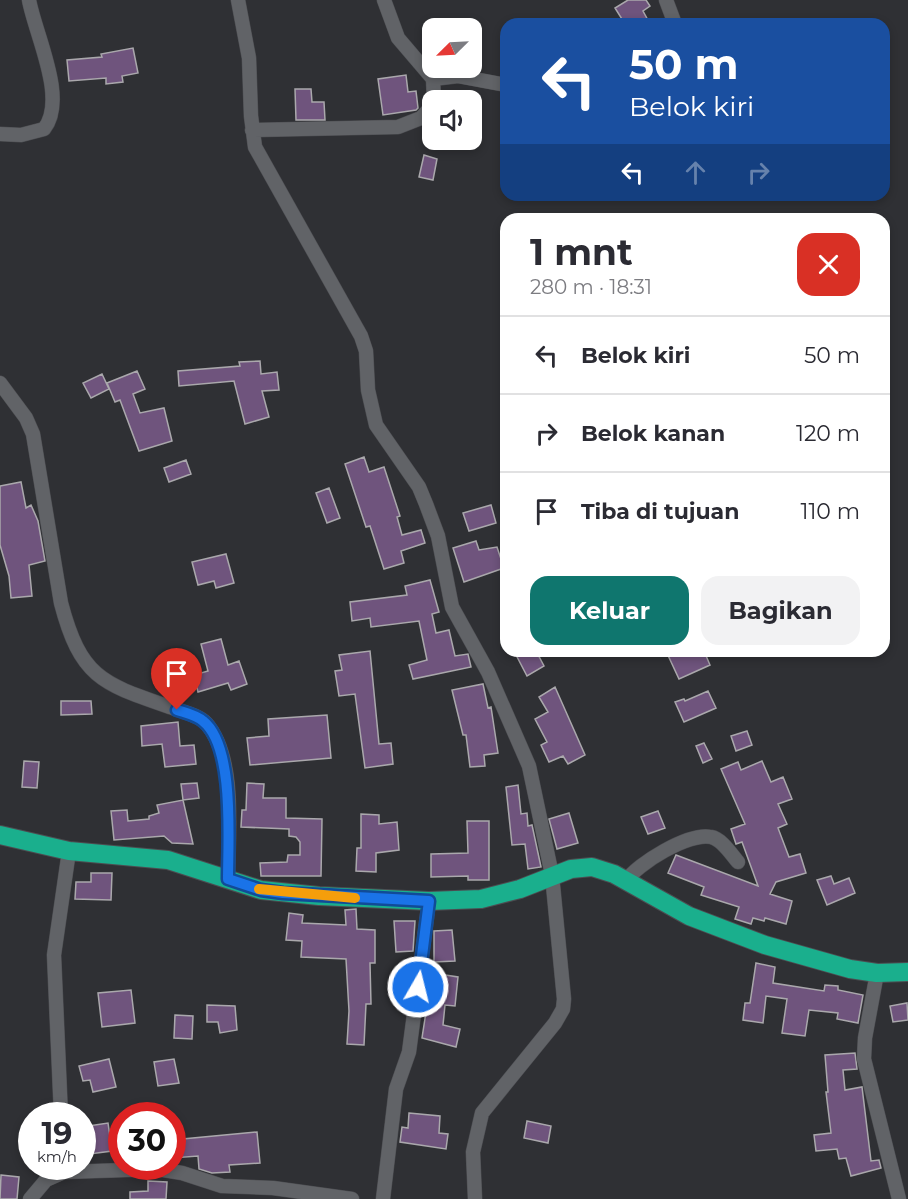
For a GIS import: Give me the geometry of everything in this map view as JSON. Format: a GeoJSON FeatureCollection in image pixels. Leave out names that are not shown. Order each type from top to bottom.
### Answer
{"type":"FeatureCollection","features":[{"type":"Feature","properties":{"kind":"highway"},"geometry":{"type":"LineString","coordinates":[[0,835],[69,851],[168,860],[261,890],[429,901],[468,901],[500,896],[571,868],[592,867],[626,881],[666,904],[716,927],[810,958],[877,973],[908,972]]}},
{"type":"Feature","properties":{"kind":"street"},"geometry":{"type":"LineString","coordinates":[[0,134],[35,133],[44,129],[52,111],[50,78],[29,0]]}},
{"type":"Feature","properties":{"kind":"street"},"geometry":{"type":"LineString","coordinates":[[238,0],[250,69],[252,130],[262,162],[361,336],[366,351],[368,390],[376,425],[423,496],[438,536],[452,607],[488,672],[525,756],[552,875],[564,999],[562,1009],[555,1023],[520,1062],[482,1113],[472,1152],[475,1199]]}},
{"type":"Feature","properties":{"kind":"street"},"geometry":{"type":"LineString","coordinates":[[384,0],[398,38],[433,79],[434,90]]}},
{"type":"Feature","properties":{"kind":"street"},"geometry":{"type":"LineString","coordinates":[[666,0],[673,18]]}},
{"type":"Feature","properties":{"kind":"street"},"geometry":{"type":"LineString","coordinates":[[433,79],[458,76],[500,83]]}},
{"type":"Feature","properties":{"kind":"street"},"geometry":{"type":"LineString","coordinates":[[252,130],[398,127],[422,117]]}},
{"type":"Feature","properties":{"kind":"street"},"geometry":{"type":"LineString","coordinates":[[0,383],[30,427],[61,603],[67,626],[86,665],[110,685],[205,722],[219,747],[228,789],[228,879]]}},
{"type":"Feature","properties":{"kind":"street"},"geometry":{"type":"LineString","coordinates":[[626,881],[632,871],[652,858],[701,837],[711,837],[720,842],[738,862]]}},
{"type":"Feature","properties":{"kind":"street"},"geometry":{"type":"LineString","coordinates":[[60,1102],[54,955],[69,851]]}},
{"type":"Feature","properties":{"kind":"street"},"geometry":{"type":"LineString","coordinates":[[383,1199],[396,1089],[409,1052],[429,901]]}},
{"type":"Feature","properties":{"kind":"street"},"geometry":{"type":"LineString","coordinates":[[877,973],[865,1038],[864,1059],[899,1199]]}},
{"type":"Feature","properties":{"kind":"street"},"geometry":{"type":"LineString","coordinates":[[96,1170],[164,1169],[222,1186],[273,1188],[352,1199]]}},
{"type":"Feature","properties":{"kind":"street"},"geometry":{"type":"LineString","coordinates":[[30,1199],[46,1180]]}},
{"type":"Feature","properties":{"kind":"building"},"geometry":{"type":"Polygon","coordinates":[[[628,0],[646,0],[650,6],[643,11],[647,18],[621,18],[615,8],[628,0]]]}},
{"type":"Feature","properties":{"kind":"building"},"geometry":{"type":"Polygon","coordinates":[[[133,48],[138,73],[122,76],[123,82],[106,84],[106,78],[69,81],[67,60],[102,57],[101,54],[133,48]]]}},
{"type":"Feature","properties":{"kind":"building"},"geometry":{"type":"Polygon","coordinates":[[[406,75],[408,92],[416,91],[418,108],[383,115],[378,79],[406,75]]]}},
{"type":"Feature","properties":{"kind":"building"},"geometry":{"type":"Polygon","coordinates":[[[295,89],[311,89],[312,102],[324,102],[325,120],[296,120],[295,89]]]}},
{"type":"Feature","properties":{"kind":"building"},"geometry":{"type":"Polygon","coordinates":[[[424,155],[437,159],[433,180],[419,177],[424,155]]]}},
{"type":"Feature","properties":{"kind":"building"},"geometry":{"type":"Polygon","coordinates":[[[260,361],[261,374],[277,372],[279,390],[262,391],[269,417],[245,424],[234,381],[179,386],[178,371],[240,366],[239,362],[260,361]]]}},
{"type":"Feature","properties":{"kind":"building"},"geometry":{"type":"Polygon","coordinates":[[[137,371],[145,389],[133,394],[140,413],[164,408],[172,441],[139,451],[120,400],[115,402],[107,383],[137,371]]]}},
{"type":"Feature","properties":{"kind":"building"},"geometry":{"type":"Polygon","coordinates":[[[102,374],[109,389],[91,398],[83,383],[102,374]]]}},
{"type":"Feature","properties":{"kind":"building"},"geometry":{"type":"Polygon","coordinates":[[[364,457],[369,472],[384,467],[400,516],[397,517],[402,535],[421,530],[425,543],[401,551],[404,563],[384,569],[370,526],[366,527],[345,464],[364,457]]]}},
{"type":"Feature","properties":{"kind":"building"},"geometry":{"type":"Polygon","coordinates":[[[186,460],[191,474],[169,482],[164,468],[186,460]]]}},
{"type":"Feature","properties":{"kind":"building"},"geometry":{"type":"Polygon","coordinates":[[[21,482],[26,508],[31,505],[38,521],[45,561],[29,565],[32,596],[11,598],[9,576],[0,545],[0,486],[21,482]]]}},
{"type":"Feature","properties":{"kind":"building"},"geometry":{"type":"Polygon","coordinates":[[[329,488],[340,518],[327,523],[316,493],[329,488]]]}},
{"type":"Feature","properties":{"kind":"building"},"geometry":{"type":"Polygon","coordinates":[[[491,505],[496,523],[469,531],[463,513],[491,505]]]}},
{"type":"Feature","properties":{"kind":"building"},"geometry":{"type":"Polygon","coordinates":[[[476,541],[479,550],[497,547],[500,569],[464,582],[453,548],[476,541]]]}},
{"type":"Feature","properties":{"kind":"building"},"geometry":{"type":"Polygon","coordinates":[[[226,554],[234,583],[216,588],[214,581],[198,585],[192,562],[226,554]]]}},
{"type":"Feature","properties":{"kind":"building"},"geometry":{"type":"Polygon","coordinates":[[[430,580],[439,612],[432,614],[436,633],[449,630],[455,656],[468,654],[471,667],[413,679],[409,665],[427,660],[419,621],[371,627],[370,618],[352,621],[350,602],[407,595],[405,586],[430,580]]]}},
{"type":"Feature","properties":{"kind":"building"},"geometry":{"type":"Polygon","coordinates":[[[221,639],[228,665],[239,661],[247,684],[231,690],[228,683],[198,692],[194,675],[208,671],[201,644],[221,639]]]}},
{"type":"Feature","properties":{"kind":"building"},"geometry":{"type":"Polygon","coordinates":[[[370,651],[379,744],[391,743],[393,764],[365,768],[355,694],[339,696],[335,671],[342,670],[339,655],[370,651]]]}},
{"type":"Feature","properties":{"kind":"building"},"geometry":{"type":"Polygon","coordinates":[[[517,657],[539,657],[544,666],[527,676],[517,657]]]}},
{"type":"Feature","properties":{"kind":"building"},"geometry":{"type":"Polygon","coordinates":[[[669,657],[707,657],[710,665],[679,679],[669,657]]]}},
{"type":"Feature","properties":{"kind":"building"},"geometry":{"type":"Polygon","coordinates":[[[483,684],[488,708],[491,707],[498,753],[484,755],[485,766],[470,767],[466,735],[463,735],[452,690],[483,684]]]}},
{"type":"Feature","properties":{"kind":"building"},"geometry":{"type":"Polygon","coordinates":[[[555,687],[585,755],[568,764],[563,756],[549,762],[541,745],[547,742],[535,719],[548,712],[539,697],[555,687]]]}},
{"type":"Feature","properties":{"kind":"building"},"geometry":{"type":"Polygon","coordinates":[[[708,691],[716,708],[684,722],[675,702],[684,699],[685,701],[708,691]]]}},
{"type":"Feature","properties":{"kind":"building"},"geometry":{"type":"Polygon","coordinates":[[[61,701],[91,701],[92,714],[61,715],[61,701]]]}},
{"type":"Feature","properties":{"kind":"building"},"geometry":{"type":"Polygon","coordinates":[[[327,715],[331,758],[250,765],[247,738],[269,736],[268,719],[327,715]]]}},
{"type":"Feature","properties":{"kind":"building"},"geometry":{"type":"Polygon","coordinates":[[[178,722],[180,746],[194,745],[196,764],[165,767],[162,744],[142,746],[141,726],[178,722]]]}},
{"type":"Feature","properties":{"kind":"building"},"geometry":{"type":"Polygon","coordinates":[[[747,731],[752,745],[736,751],[731,736],[747,731]]]}},
{"type":"Feature","properties":{"kind":"building"},"geometry":{"type":"Polygon","coordinates":[[[704,743],[712,759],[703,763],[696,746],[704,743]]]}},
{"type":"Feature","properties":{"kind":"building"},"geometry":{"type":"Polygon","coordinates":[[[24,761],[39,762],[37,788],[22,787],[24,761]]]}},
{"type":"Feature","properties":{"kind":"building"},"geometry":{"type":"Polygon","coordinates":[[[762,761],[771,782],[783,777],[792,799],[778,804],[787,824],[778,828],[789,857],[800,854],[806,873],[776,882],[770,894],[792,901],[786,924],[765,918],[764,921],[753,918],[751,924],[735,919],[739,907],[701,895],[704,887],[668,873],[676,855],[758,886],[742,842],[736,844],[731,829],[745,824],[721,769],[738,762],[741,770],[762,761]]]}},
{"type":"Feature","properties":{"kind":"building"},"geometry":{"type":"Polygon","coordinates":[[[197,783],[199,798],[183,800],[181,784],[197,783]]]}},
{"type":"Feature","properties":{"kind":"building"},"geometry":{"type":"Polygon","coordinates":[[[247,783],[264,784],[263,798],[286,798],[286,818],[322,819],[321,876],[261,876],[260,863],[287,862],[288,855],[300,855],[300,842],[296,837],[289,836],[289,829],[241,827],[242,810],[246,810],[247,783]]]}},
{"type":"Feature","properties":{"kind":"building"},"geometry":{"type":"Polygon","coordinates":[[[518,785],[521,814],[527,813],[528,826],[532,825],[541,867],[528,869],[525,844],[512,845],[506,787],[518,785]]]}},
{"type":"Feature","properties":{"kind":"building"},"geometry":{"type":"Polygon","coordinates":[[[183,800],[193,844],[172,843],[164,836],[114,840],[111,811],[127,810],[128,821],[149,819],[149,816],[159,813],[157,805],[183,800]]]}},
{"type":"Feature","properties":{"kind":"building"},"geometry":{"type":"Polygon","coordinates":[[[658,811],[665,828],[648,834],[641,817],[658,811]]]}},
{"type":"Feature","properties":{"kind":"building"},"geometry":{"type":"Polygon","coordinates":[[[569,813],[578,843],[557,849],[549,819],[569,813]]]}},
{"type":"Feature","properties":{"kind":"building"},"geometry":{"type":"Polygon","coordinates":[[[361,814],[379,815],[379,824],[397,822],[399,850],[376,853],[376,872],[356,871],[357,848],[361,848],[361,814]]]}},
{"type":"Feature","properties":{"kind":"building"},"geometry":{"type":"Polygon","coordinates":[[[467,821],[489,821],[489,880],[468,880],[468,876],[431,877],[431,854],[468,853],[467,821]]]}},
{"type":"Feature","properties":{"kind":"building"},"geometry":{"type":"Polygon","coordinates":[[[91,873],[112,873],[111,900],[75,899],[76,882],[91,882],[91,873]]]}},
{"type":"Feature","properties":{"kind":"building"},"geometry":{"type":"Polygon","coordinates":[[[831,876],[834,884],[849,878],[855,893],[827,905],[817,880],[831,876]]]}},
{"type":"Feature","properties":{"kind":"building"},"geometry":{"type":"Polygon","coordinates":[[[356,909],[357,929],[375,930],[375,963],[370,963],[371,1004],[366,1004],[364,1045],[347,1044],[349,1011],[346,959],[301,957],[302,941],[286,940],[289,913],[303,915],[302,923],[346,925],[345,910],[356,909]]]}},
{"type":"Feature","properties":{"kind":"building"},"geometry":{"type":"Polygon","coordinates":[[[394,921],[415,921],[413,951],[396,952],[394,921]]]}},
{"type":"Feature","properties":{"kind":"building"},"geometry":{"type":"Polygon","coordinates":[[[452,930],[455,961],[434,962],[434,931],[452,930]]]}},
{"type":"Feature","properties":{"kind":"building"},"geometry":{"type":"Polygon","coordinates":[[[756,963],[775,967],[773,983],[824,991],[825,985],[838,986],[838,990],[863,995],[858,1023],[837,1019],[838,1013],[809,1010],[805,1036],[782,1033],[787,999],[766,996],[763,1023],[743,1020],[745,1003],[750,1003],[756,963]]]}},
{"type":"Feature","properties":{"kind":"building"},"geometry":{"type":"Polygon","coordinates":[[[432,973],[458,977],[455,1006],[445,1005],[443,1025],[460,1029],[456,1047],[422,1038],[432,973]]]}},
{"type":"Feature","properties":{"kind":"building"},"geometry":{"type":"Polygon","coordinates":[[[131,990],[135,1023],[102,1027],[98,993],[131,990]]]}},
{"type":"Feature","properties":{"kind":"building"},"geometry":{"type":"Polygon","coordinates":[[[907,1003],[908,1020],[893,1022],[890,1006],[907,1003]]]}},
{"type":"Feature","properties":{"kind":"building"},"geometry":{"type":"Polygon","coordinates":[[[207,1005],[235,1006],[237,1030],[220,1033],[218,1022],[207,1022],[207,1005]]]}},
{"type":"Feature","properties":{"kind":"building"},"geometry":{"type":"Polygon","coordinates":[[[175,1015],[193,1016],[192,1039],[174,1038],[175,1015]]]}},
{"type":"Feature","properties":{"kind":"building"},"geometry":{"type":"Polygon","coordinates":[[[855,1053],[857,1069],[843,1070],[845,1090],[862,1087],[871,1161],[879,1160],[881,1168],[851,1176],[846,1158],[839,1159],[837,1149],[816,1151],[814,1135],[831,1133],[826,1092],[828,1092],[825,1055],[855,1053]]]}},
{"type":"Feature","properties":{"kind":"building"},"geometry":{"type":"Polygon","coordinates":[[[109,1059],[116,1087],[93,1092],[90,1080],[83,1081],[79,1066],[109,1059]]]}},
{"type":"Feature","properties":{"kind":"building"},"geometry":{"type":"Polygon","coordinates":[[[174,1059],[179,1083],[158,1086],[154,1062],[174,1059]]]}},
{"type":"Feature","properties":{"kind":"building"},"geometry":{"type":"Polygon","coordinates":[[[409,1113],[440,1116],[439,1133],[448,1134],[446,1149],[400,1142],[402,1127],[408,1128],[409,1113]]]}},
{"type":"Feature","properties":{"kind":"building"},"geometry":{"type":"Polygon","coordinates":[[[527,1121],[551,1126],[548,1143],[524,1138],[527,1121]]]}},
{"type":"Feature","properties":{"kind":"building"},"geometry":{"type":"Polygon","coordinates":[[[108,1123],[108,1152],[96,1153],[96,1125],[108,1123]]]}},
{"type":"Feature","properties":{"kind":"building"},"geometry":{"type":"Polygon","coordinates":[[[257,1132],[260,1163],[229,1165],[230,1172],[212,1173],[199,1169],[198,1156],[186,1157],[186,1139],[257,1132]]]}},
{"type":"Feature","properties":{"kind":"building"},"geometry":{"type":"Polygon","coordinates":[[[1,1175],[18,1177],[17,1199],[0,1199],[1,1175]]]}},
{"type":"Feature","properties":{"kind":"building"},"geometry":{"type":"Polygon","coordinates":[[[148,1181],[167,1182],[166,1199],[130,1199],[130,1192],[148,1191],[148,1181]]]}},
{"type":"Feature","properties":{"kind":"slow traffic"},"geometry":{"type":"LineString","coordinates":[[259,889],[355,898]]}},
{"type":"Feature","properties":{"kind":"route"},"geometry":{"type":"LineString","coordinates":[[177,710],[205,722],[219,747],[228,789],[228,879],[261,890],[283,893],[429,901],[418,987]]}}]}
